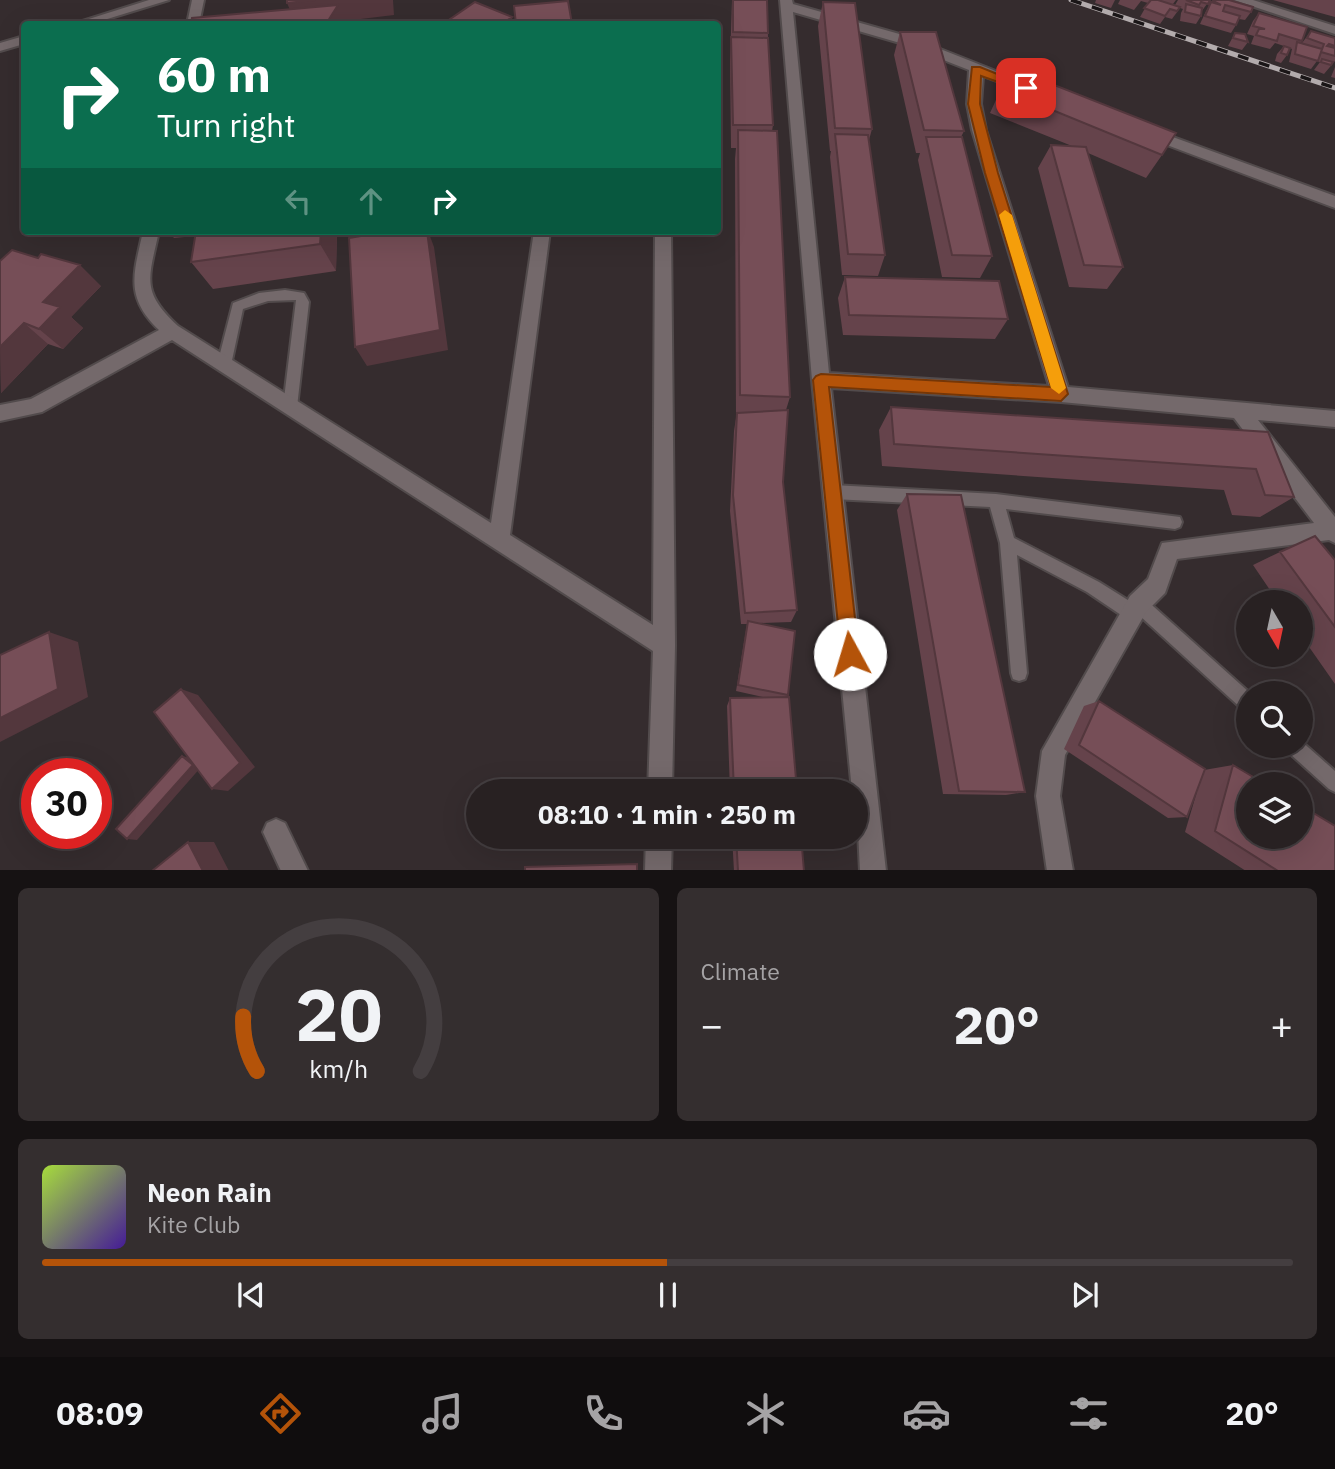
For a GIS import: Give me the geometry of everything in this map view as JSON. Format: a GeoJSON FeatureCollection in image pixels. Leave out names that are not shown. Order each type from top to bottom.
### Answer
{"type":"FeatureCollection","features":[{"type":"Feature","properties":{"kind":"street"},"geometry":{"type":"LineString","coordinates":[[90,21],[163,0]]}},
{"type":"Feature","properties":{"kind":"street"},"geometry":{"type":"LineString","coordinates":[[194,21],[198,0]]}},
{"type":"Feature","properties":{"kind":"street"},"geometry":{"type":"LineString","coordinates":[[1240,0],[1335,30]]}},
{"type":"Feature","properties":{"kind":"street"},"geometry":{"type":"LineString","coordinates":[[873,870],[821,380],[787,3],[905,40],[976,70],[1051,97]]}},
{"type":"Feature","properties":{"kind":"street"},"geometry":{"type":"LineString","coordinates":[[0,47],[21,41]]}},
{"type":"Feature","properties":{"kind":"street"},"geometry":{"type":"LineString","coordinates":[[976,70],[974,104],[979,130],[1061,394]]}},
{"type":"Feature","properties":{"kind":"street"},"geometry":{"type":"LineString","coordinates":[[1139,130],[1335,202]]}},
{"type":"Feature","properties":{"kind":"street"},"geometry":{"type":"LineString","coordinates":[[150,235],[141,278],[142,298],[152,314],[172,331],[664,645]]}},
{"type":"Feature","properties":{"kind":"street"},"geometry":{"type":"LineString","coordinates":[[499,540],[541,235]]}},
{"type":"Feature","properties":{"kind":"street"},"geometry":{"type":"LineString","coordinates":[[660,779],[664,645],[663,235]]}},
{"type":"Feature","properties":{"kind":"street"},"geometry":{"type":"LineString","coordinates":[[0,413],[35,406],[172,331]]}},
{"type":"Feature","properties":{"kind":"street"},"geometry":{"type":"LineString","coordinates":[[821,380],[1061,394],[1241,413],[1335,419]]}},
{"type":"Feature","properties":{"kind":"street"},"geometry":{"type":"LineString","coordinates":[[1241,413],[1334,531]]}},
{"type":"Feature","properties":{"kind":"street"},"geometry":{"type":"LineString","coordinates":[[1060,870],[1046,797],[1047,773],[1054,751],[1136,608],[1157,586],[1169,550],[1334,531]]}},
{"type":"Feature","properties":{"kind":"street"},"geometry":{"type":"LineString","coordinates":[[276,832],[295,870]]}},
{"type":"Feature","properties":{"kind":"street"},"geometry":{"type":"LineString","coordinates":[[658,870],[659,849]]}},
{"type":"Feature","properties":{"kind":"lane"},"geometry":{"type":"LineString","coordinates":[[224,365],[237,306],[246,300],[291,294],[300,296],[303,302],[290,407]]}},
{"type":"Feature","properties":{"kind":"lane"},"geometry":{"type":"LineString","coordinates":[[833,492],[996,501],[1175,523]]}},
{"type":"Feature","properties":{"kind":"lane"},"geometry":{"type":"LineString","coordinates":[[996,501],[1008,543],[1020,673]]}},
{"type":"Feature","properties":{"kind":"lane"},"geometry":{"type":"LineString","coordinates":[[1008,543],[1136,608],[1236,694]]}},
{"type":"Feature","properties":{"kind":"lane"},"geometry":{"type":"LineString","coordinates":[[1307,758],[1335,783]]}},
{"type":"Feature","properties":{"kind":"building"},"geometry":{"type":"Polygon","coordinates":[[[287,0],[315,0],[287,3],[287,0]]]}},
{"type":"Feature","properties":{"kind":"building"},"geometry":{"type":"Polygon","coordinates":[[[733,0],[767,0],[768,33],[733,32],[733,0]]]}},
{"type":"Feature","properties":{"kind":"building"},"geometry":{"type":"Polygon","coordinates":[[[1151,0],[1180,7],[1177,11],[1170,9],[1165,16],[1144,8],[1151,0]]]}},
{"type":"Feature","properties":{"kind":"building"},"geometry":{"type":"Polygon","coordinates":[[[1186,0],[1210,0],[1208,4],[1201,2],[1199,5],[1186,0]]]}},
{"type":"Feature","properties":{"kind":"building"},"geometry":{"type":"Polygon","coordinates":[[[1214,0],[1229,0],[1253,7],[1251,12],[1225,5],[1223,11],[1240,16],[1236,25],[1205,16],[1211,2],[1221,5],[1214,0]]]}},
{"type":"Feature","properties":{"kind":"building"},"geometry":{"type":"Polygon","coordinates":[[[568,1],[571,21],[516,21],[514,6],[568,1]]]}},
{"type":"Feature","properties":{"kind":"building"},"geometry":{"type":"Polygon","coordinates":[[[475,2],[512,17],[506,21],[447,21],[475,2]]]}},
{"type":"Feature","properties":{"kind":"building"},"geometry":{"type":"Polygon","coordinates":[[[823,2],[855,3],[872,129],[835,128],[823,2]]]}},
{"type":"Feature","properties":{"kind":"building"},"geometry":{"type":"Polygon","coordinates":[[[1186,4],[1202,8],[1201,16],[1185,12],[1186,4]]]}},
{"type":"Feature","properties":{"kind":"building"},"geometry":{"type":"Polygon","coordinates":[[[338,5],[328,21],[192,21],[192,18],[338,5]]]}},
{"type":"Feature","properties":{"kind":"building"},"geometry":{"type":"Polygon","coordinates":[[[1259,13],[1307,27],[1302,41],[1279,34],[1277,41],[1256,35],[1259,29],[1265,29],[1253,26],[1259,13]]]}},
{"type":"Feature","properties":{"kind":"building"},"geometry":{"type":"Polygon","coordinates":[[[1311,31],[1335,38],[1335,46],[1327,46],[1335,48],[1335,56],[1321,52],[1324,44],[1307,38],[1311,31]]]}},
{"type":"Feature","properties":{"kind":"building"},"geometry":{"type":"Polygon","coordinates":[[[900,32],[936,32],[964,131],[924,130],[900,32]]]}},
{"type":"Feature","properties":{"kind":"building"},"geometry":{"type":"Polygon","coordinates":[[[1235,33],[1245,34],[1248,42],[1233,38],[1235,33]]]}},
{"type":"Feature","properties":{"kind":"building"},"geometry":{"type":"Polygon","coordinates":[[[731,37],[768,38],[773,125],[733,125],[731,37]]]}},
{"type":"Feature","properties":{"kind":"building"},"geometry":{"type":"Polygon","coordinates":[[[1297,42],[1322,49],[1318,61],[1295,54],[1297,42]]]}},
{"type":"Feature","properties":{"kind":"building"},"geometry":{"type":"Polygon","coordinates":[[[1284,46],[1290,48],[1287,55],[1281,53],[1284,46]]]}},
{"type":"Feature","properties":{"kind":"building"},"geometry":{"type":"Polygon","coordinates":[[[1322,59],[1333,62],[1331,65],[1321,62],[1322,59]]]}},
{"type":"Feature","properties":{"kind":"building"},"geometry":{"type":"Polygon","coordinates":[[[1016,70],[1176,133],[1162,155],[1001,89],[1016,70]]]}},
{"type":"Feature","properties":{"kind":"building"},"geometry":{"type":"Polygon","coordinates":[[[738,130],[777,131],[790,397],[740,395],[738,130]]]}},
{"type":"Feature","properties":{"kind":"building"},"geometry":{"type":"Polygon","coordinates":[[[835,134],[868,135],[885,255],[848,254],[835,134]]]}},
{"type":"Feature","properties":{"kind":"building"},"geometry":{"type":"Polygon","coordinates":[[[926,137],[962,137],[992,256],[952,255],[926,137]]]}},
{"type":"Feature","properties":{"kind":"building"},"geometry":{"type":"Polygon","coordinates":[[[1051,145],[1086,147],[1123,267],[1084,265],[1051,145]]]}},
{"type":"Feature","properties":{"kind":"building"},"geometry":{"type":"Polygon","coordinates":[[[195,235],[321,235],[320,244],[191,262],[195,235]]]}},
{"type":"Feature","properties":{"kind":"building"},"geometry":{"type":"Polygon","coordinates":[[[367,235],[428,235],[440,330],[355,347],[349,238],[367,235]]]}},
{"type":"Feature","properties":{"kind":"building"},"geometry":{"type":"Polygon","coordinates":[[[12,250],[38,258],[41,254],[80,265],[43,302],[60,307],[39,329],[24,323],[0,347],[0,261],[12,250]]]}},
{"type":"Feature","properties":{"kind":"building"},"geometry":{"type":"Polygon","coordinates":[[[845,277],[999,281],[1008,319],[849,315],[845,277]]]}},
{"type":"Feature","properties":{"kind":"building"},"geometry":{"type":"Polygon","coordinates":[[[891,407],[1268,432],[1294,497],[1265,495],[1256,469],[894,444],[891,407]]]}},
{"type":"Feature","properties":{"kind":"building"},"geometry":{"type":"Polygon","coordinates":[[[788,410],[783,482],[797,610],[745,613],[733,495],[737,413],[788,410]]]}},
{"type":"Feature","properties":{"kind":"building"},"geometry":{"type":"Polygon","coordinates":[[[907,494],[961,495],[1025,792],[959,791],[907,494]]]}},
{"type":"Feature","properties":{"kind":"building"},"geometry":{"type":"Polygon","coordinates":[[[1315,536],[1335,560],[1335,627],[1313,597],[1313,590],[1308,590],[1280,552],[1315,536]]]}},
{"type":"Feature","properties":{"kind":"building"},"geometry":{"type":"Polygon","coordinates":[[[748,621],[795,631],[788,695],[738,685],[748,621]]]}},
{"type":"Feature","properties":{"kind":"building"},"geometry":{"type":"Polygon","coordinates":[[[49,632],[58,689],[0,718],[0,655],[49,632]]]}},
{"type":"Feature","properties":{"kind":"building"},"geometry":{"type":"Polygon","coordinates":[[[181,689],[240,763],[212,789],[154,712],[181,689]]]}},
{"type":"Feature","properties":{"kind":"building"},"geometry":{"type":"Polygon","coordinates":[[[789,697],[796,779],[733,779],[730,698],[789,697]]]}},
{"type":"Feature","properties":{"kind":"building"},"geometry":{"type":"Polygon","coordinates":[[[1099,701],[1205,769],[1187,817],[1079,745],[1099,701]]]}},
{"type":"Feature","properties":{"kind":"building"},"geometry":{"type":"Polygon","coordinates":[[[182,756],[193,765],[127,839],[116,829],[182,756]]]}},
{"type":"Feature","properties":{"kind":"building"},"geometry":{"type":"Polygon","coordinates":[[[1233,765],[1245,772],[1236,772],[1236,844],[1215,831],[1233,765]]]}},
{"type":"Feature","properties":{"kind":"building"},"geometry":{"type":"Polygon","coordinates":[[[1313,813],[1335,826],[1335,870],[1276,870],[1243,849],[1313,849],[1313,813]]]}},
{"type":"Feature","properties":{"kind":"building"},"geometry":{"type":"Polygon","coordinates":[[[188,842],[202,870],[153,870],[188,842]]]}},
{"type":"Feature","properties":{"kind":"building"},"geometry":{"type":"Polygon","coordinates":[[[737,849],[802,849],[804,870],[738,870],[737,849]]]}},
{"type":"Feature","properties":{"kind":"building"},"geometry":{"type":"Polygon","coordinates":[[[637,864],[637,870],[525,870],[525,867],[637,864]]]}},
{"type":"Feature","properties":{"kind":"railway"},"geometry":{"type":"LineString","coordinates":[[1071,0],[1335,88]]}},
{"type":"Feature","properties":{"kind":"slow traffic"},"geometry":{"type":"LineString","coordinates":[[1005,215],[1059,388]]}},
{"type":"Feature","properties":{"kind":"route"},"geometry":{"type":"LineString","coordinates":[[850,654],[821,380],[1061,394],[991,173],[974,104],[976,70],[1026,88]]}}]}
